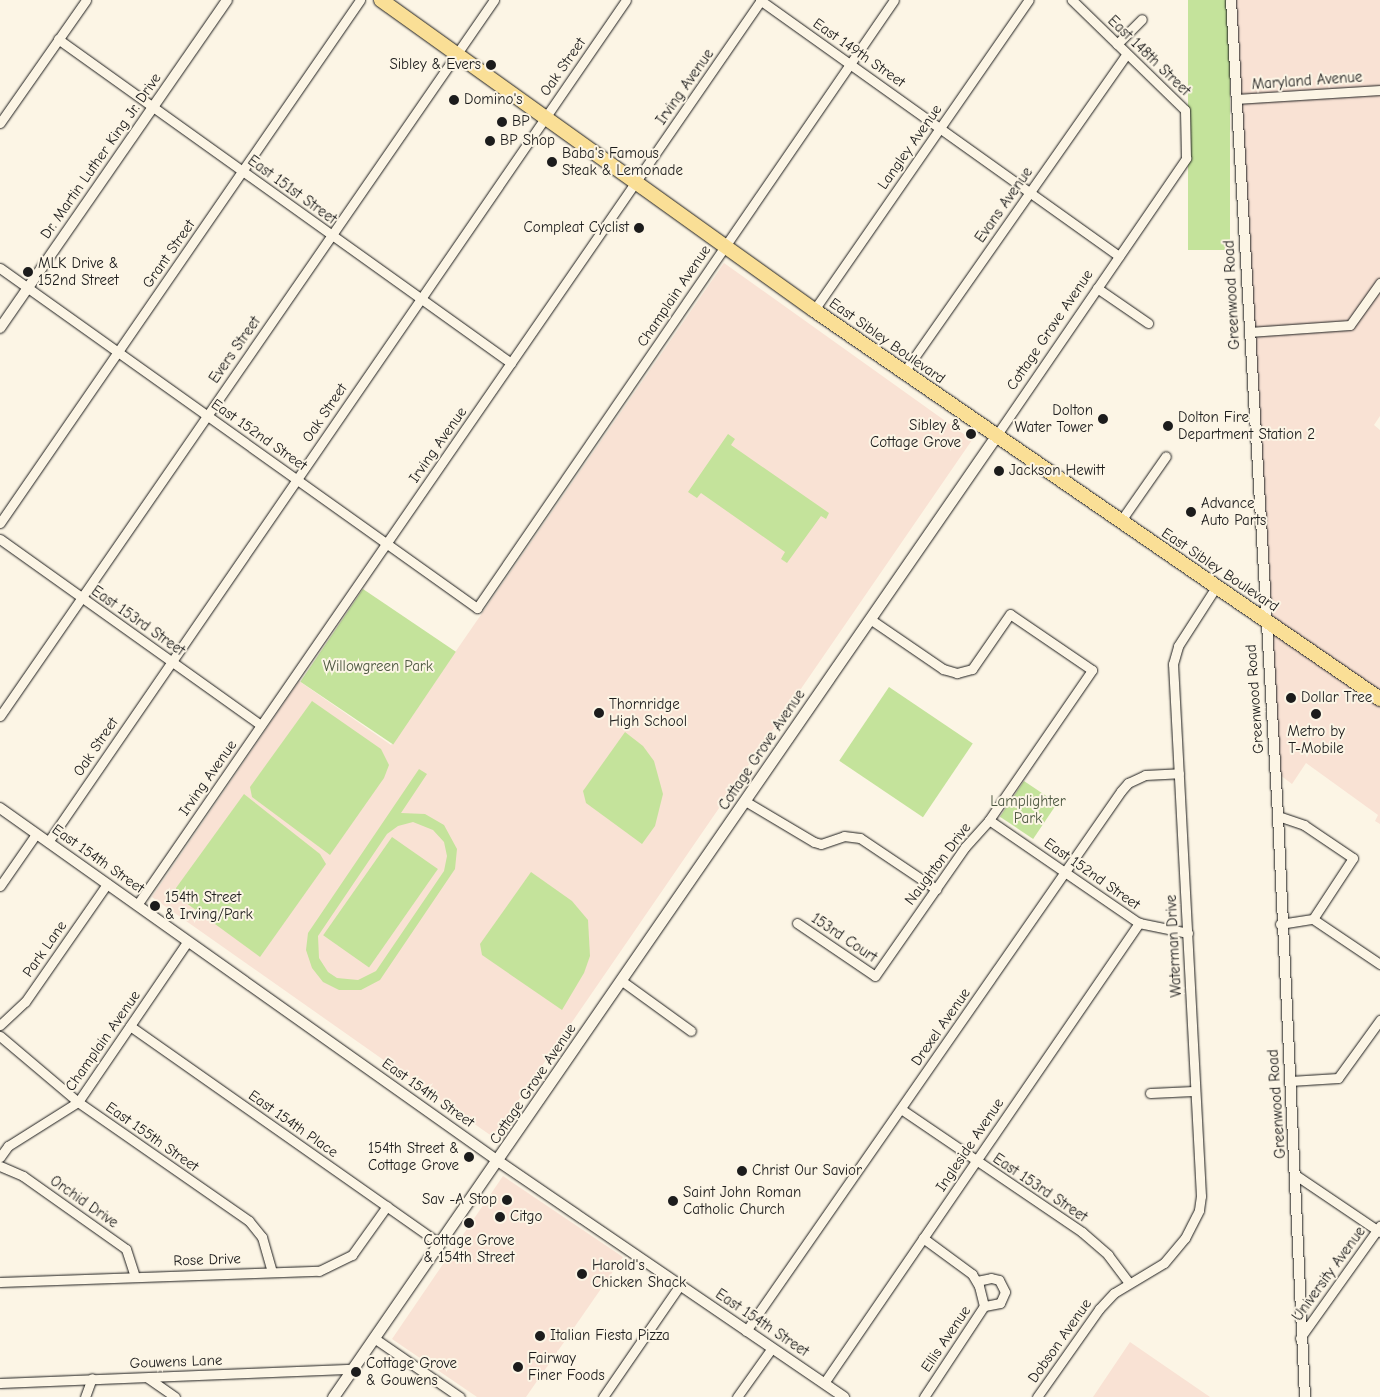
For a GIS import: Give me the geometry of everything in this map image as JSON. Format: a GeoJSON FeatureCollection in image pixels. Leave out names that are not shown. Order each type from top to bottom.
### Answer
{"type":"FeatureCollection","features":[{"type":"Feature","properties":{"kind":"main road","name":"East Sibley Boulevard"},"geometry":{"type":"LineString","coordinates":[[381,0],[814,310],[1380,699]]}},
{"type":"Feature","properties":{"kind":"main road","name":"Cottage Grove Avenue"},"geometry":{"type":"LineString","coordinates":[[333,1397],[498,1161],[996,436]]}},
{"type":"Feature","properties":{"kind":"street"},"geometry":{"type":"LineString","coordinates":[[0,123],[86,0]]}},
{"type":"Feature","properties":{"kind":"street","name":"Dr. Martin Luther King Jr. Drive"},"geometry":{"type":"LineString","coordinates":[[0,328],[227,0]]}},
{"type":"Feature","properties":{"kind":"street","name":"Grant Street"},"geometry":{"type":"LineString","coordinates":[[0,523],[360,0]]}},
{"type":"Feature","properties":{"kind":"street","name":"Evers Street"},"geometry":{"type":"LineString","coordinates":[[0,716],[494,0]]}},
{"type":"Feature","properties":{"kind":"street","name":"Oak Street"},"geometry":{"type":"LineString","coordinates":[[48,842],[626,0]]}},
{"type":"Feature","properties":{"kind":"street","name":"East 149th Street"},"geometry":{"type":"LineString","coordinates":[[761,0],[1030,192]]}},
{"type":"Feature","properties":{"kind":"street","name":"Irving Avenue"},"geometry":{"type":"LineString","coordinates":[[137,905],[761,0]]}},
{"type":"Feature","properties":{"kind":"street","name":"Champlain Avenue"},"geometry":{"type":"LineString","coordinates":[[477,608],[894,0]]}},
{"type":"Feature","properties":{"kind":"street","name":"Langley Avenue"},"geometry":{"type":"LineString","coordinates":[[814,310],[1029,0]]}},
{"type":"Feature","properties":{"kind":"street","name":"East 148th Street"},"geometry":{"type":"LineString","coordinates":[[1072,0],[1185,110]]}},
{"type":"Feature","properties":{"kind":"street","name":"Greenwood Road"},"geometry":{"type":"LineString","coordinates":[[1231,0],[1265,621],[1278,816],[1280,924],[1297,1176],[1300,1338],[1305,1397]]}},
{"type":"Feature","properties":{"kind":"street"},"geometry":{"type":"LineString","coordinates":[[1117,44],[1142,19]]}},
{"type":"Feature","properties":{"kind":"street","name":"East 151st Street"},"geometry":{"type":"LineString","coordinates":[[58,39],[511,363]]}},
{"type":"Feature","properties":{"kind":"street","name":"Evans Avenue"},"geometry":{"type":"LineString","coordinates":[[904,372],[1127,54]]}},
{"type":"Feature","properties":{"kind":"street","name":"Maryland Avenue"},"geometry":{"type":"LineString","coordinates":[[1236,99],[1380,90]]}},
{"type":"Feature","properties":{"kind":"street","name":"Cottage Grove Avenue"},"geometry":{"type":"LineString","coordinates":[[996,436],[1186,158],[1185,110]]}},
{"type":"Feature","properties":{"kind":"street"},"geometry":{"type":"LineString","coordinates":[[1030,192],[1119,256]]}},
{"type":"Feature","properties":{"kind":"street","name":"East 152nd Street"},"geometry":{"type":"LineString","coordinates":[[0,268],[477,608]]}},
{"type":"Feature","properties":{"kind":"street"},"geometry":{"type":"LineString","coordinates":[[1249,332],[1350,325],[1380,283]]}},
{"type":"Feature","properties":{"kind":"street"},"geometry":{"type":"LineString","coordinates":[[1097,288],[1148,323]]}},
{"type":"Feature","properties":{"kind":"street"},"geometry":{"type":"LineString","coordinates":[[1120,522],[1166,456]]}},
{"type":"Feature","properties":{"kind":"street","name":"East 153rd Street"},"geometry":{"type":"LineString","coordinates":[[0,540],[261,725]]}},
{"type":"Feature","properties":{"kind":"street","name":"Waterman Drive"},"geometry":{"type":"LineString","coordinates":[[1129,1284],[1164,1264],[1185,1238],[1199,1210],[1201,1196],[1173,664],[1178,646],[1216,587]]}},
{"type":"Feature","properties":{"kind":"street","name":"Naughton Drive"},"geometry":{"type":"LineString","coordinates":[[870,619],[943,669],[957,673],[972,669],[1010,614],[1092,670],[989,820],[964,847],[875,976]]}},
{"type":"Feature","properties":{"kind":"street","name":"Drexel Avenue"},"geometry":{"type":"LineString","coordinates":[[746,1330],[1128,784],[1145,775],[1179,773]]}},
{"type":"Feature","properties":{"kind":"street"},"geometry":{"type":"LineString","coordinates":[[745,801],[814,842],[821,844],[844,836],[860,838],[936,889]]}},
{"type":"Feature","properties":{"kind":"street","name":"East 154th Street"},"geometry":{"type":"LineString","coordinates":[[0,808],[498,1161],[844,1397]]}},
{"type":"Feature","properties":{"kind":"street"},"geometry":{"type":"LineString","coordinates":[[1278,816],[1304,825],[1353,858],[1313,919]]}},
{"type":"Feature","properties":{"kind":"street","name":"East 152nd Street"},"geometry":{"type":"LineString","coordinates":[[989,820],[1138,923],[1188,933]]}},
{"type":"Feature","properties":{"kind":"street"},"geometry":{"type":"LineString","coordinates":[[0,886],[36,834]]}},
{"type":"Feature","properties":{"kind":"street","name":"Park Lane"},"geometry":{"type":"LineString","coordinates":[[0,1025],[25,1002],[107,884]]}},
{"type":"Feature","properties":{"kind":"street"},"geometry":{"type":"LineString","coordinates":[[1280,924],[1313,919],[1380,964]]}},
{"type":"Feature","properties":{"kind":"street","name":"153rd Court"},"geometry":{"type":"LineString","coordinates":[[797,923],[875,976]]}},
{"type":"Feature","properties":{"kind":"street","name":"Ingleside Avenue"},"geometry":{"type":"LineString","coordinates":[[824,1383],[1138,923]]}},
{"type":"Feature","properties":{"kind":"street","name":"Champlain Avenue"},"geometry":{"type":"LineString","coordinates":[[0,1157],[8,1146],[78,1102],[188,941]]}},
{"type":"Feature","properties":{"kind":"street"},"geometry":{"type":"LineString","coordinates":[[622,980],[691,1031]]}},
{"type":"Feature","properties":{"kind":"street"},"geometry":{"type":"LineString","coordinates":[[1290,1081],[1338,1078],[1380,1020]]}},
{"type":"Feature","properties":{"kind":"street","name":"East 154th Place"},"geometry":{"type":"LineString","coordinates":[[130,1026],[440,1244]]}},
{"type":"Feature","properties":{"kind":"street","name":"East 155th Street"},"geometry":{"type":"LineString","coordinates":[[0,1036],[78,1102],[248,1221],[262,1237],[272,1271]]}},
{"type":"Feature","properties":{"kind":"street"},"geometry":{"type":"LineString","coordinates":[[1150,1093],[1194,1091]]}},
{"type":"Feature","properties":{"kind":"street","name":"East 153rd Street"},"geometry":{"type":"LineString","coordinates":[[901,1109],[1097,1244],[1129,1284]]}},
{"type":"Feature","properties":{"kind":"street","name":"Orchid Drive"},"geometry":{"type":"LineString","coordinates":[[0,1166],[23,1176],[126,1249],[135,1276]]}},
{"type":"Feature","properties":{"kind":"street"},"geometry":{"type":"LineString","coordinates":[[1297,1176],[1379,1230]]}},
{"type":"Feature","properties":{"kind":"street","name":"Rose Drive"},"geometry":{"type":"LineString","coordinates":[[0,1282],[272,1271],[320,1271],[352,1255],[387,1206]]}},
{"type":"Feature","properties":{"kind":"street","name":"University Avenue"},"geometry":{"type":"LineString","coordinates":[[1300,1338],[1379,1230]]}},
{"type":"Feature","properties":{"kind":"street"},"geometry":{"type":"LineString","coordinates":[[923,1238],[966,1268],[977,1281],[991,1278],[998,1280],[1005,1292],[1000,1303],[984,1306]]}},
{"type":"Feature","properties":{"kind":"street","name":"Ellis Avenue"},"geometry":{"type":"LineString","coordinates":[[924,1397],[984,1306],[977,1281]]}},
{"type":"Feature","properties":{"kind":"street","name":"Dobson Avenue"},"geometry":{"type":"LineString","coordinates":[[1037,1397],[1099,1309],[1129,1284]]}},
{"type":"Feature","properties":{"kind":"street"},"geometry":{"type":"LineString","coordinates":[[602,1397],[680,1285]]}},
{"type":"Feature","properties":{"kind":"street"},"geometry":{"type":"LineString","coordinates":[[374,1338],[460,1397]]}},
{"type":"Feature","properties":{"kind":"street"},"geometry":{"type":"LineString","coordinates":[[737,1397],[772,1348]]}},
{"type":"Feature","properties":{"kind":"street","name":"Gouwens Lane"},"geometry":{"type":"LineString","coordinates":[[0,1383],[353,1369]]}},
{"type":"Feature","properties":{"kind":"street"},"geometry":{"type":"LineString","coordinates":[[85,1397],[92,1378]]}},
{"type":"Feature","properties":{"kind":"street"},"geometry":{"type":"LineString","coordinates":[[148,1378],[175,1397]]}},
{"type":"Feature","properties":{"kind":"shaded area"},"geometry":{"type":"Polygon","coordinates":[[[1231,0],[1380,0],[1380,416],[1374,425],[1380,430],[1380,824],[1375,821],[1378,815],[1306,763],[1292,784],[1280,775],[1264,478],[1257,479],[1231,0]]]}},
{"type":"Feature","properties":{"kind":"shaded area","name":"Thornridge High School"},"geometry":{"type":"Polygon","coordinates":[[[724,263],[972,440],[493,1137],[152,897],[299,681],[391,745],[724,263]]]}},
{"type":"Feature","properties":{"kind":"shaded area"},"geometry":{"type":"Polygon","coordinates":[[[503,1176],[623,1257],[526,1397],[477,1397],[392,1339],[503,1176]]]}},
{"type":"Feature","properties":{"kind":"shaded area"},"geometry":{"type":"Polygon","coordinates":[[[1130,1342],[1159,1362],[1210,1397],[1093,1397],[1130,1342]]]}},
{"type":"Feature","properties":{"kind":"green space"},"geometry":{"type":"Polygon","coordinates":[[[1188,0],[1230,0],[1230,250],[1188,250],[1188,0]]]}},
{"type":"Feature","properties":{"kind":"green space"},"geometry":{"type":"Polygon","coordinates":[[[728,434],[735,439],[731,445],[829,513],[826,519],[821,516],[787,563],[781,559],[785,552],[701,493],[697,498],[688,492],[728,434]]]}},
{"type":"Feature","properties":{"kind":"green space","name":"Willowgreen Park"},"geometry":{"type":"Polygon","coordinates":[[[363,589],[456,652],[393,744],[300,682],[363,589]]]}},
{"type":"Feature","properties":{"kind":"green space"},"geometry":{"type":"Polygon","coordinates":[[[889,687],[973,743],[923,817],[839,761],[889,687]]]}},
{"type":"Feature","properties":{"kind":"green space"},"geometry":{"type":"Polygon","coordinates":[[[312,701],[381,749],[389,765],[384,778],[330,855],[252,797],[250,787],[312,701]]]}},
{"type":"Feature","properties":{"kind":"green space"},"geometry":{"type":"Polygon","coordinates":[[[625,732],[643,746],[654,761],[663,794],[655,826],[642,844],[586,803],[583,791],[625,732]]]}},
{"type":"Feature","properties":{"kind":"green space"},"geometry":{"type":"Polygon","coordinates":[[[419,769],[427,774],[401,813],[425,814],[444,825],[457,849],[455,869],[380,980],[361,990],[339,990],[323,982],[312,968],[306,950],[308,933],[419,769]],[[413,822],[398,826],[387,834],[318,936],[319,958],[328,972],[337,978],[358,980],[376,971],[444,871],[447,856],[444,842],[433,830],[413,822]]]}},
{"type":"Feature","properties":{"kind":"green space","name":"Lamplighter Park"},"geometry":{"type":"Polygon","coordinates":[[[1024,781],[1057,803],[1033,839],[1000,817],[1024,781]]]}},
{"type":"Feature","properties":{"kind":"green space"},"geometry":{"type":"Polygon","coordinates":[[[244,794],[320,854],[326,864],[260,957],[178,897],[176,888],[244,794]]]}},
{"type":"Feature","properties":{"kind":"green space"},"geometry":{"type":"Polygon","coordinates":[[[392,837],[438,869],[369,967],[323,935],[392,837]]]}},
{"type":"Feature","properties":{"kind":"green space"},"geometry":{"type":"Polygon","coordinates":[[[531,872],[572,901],[588,920],[590,956],[584,973],[562,1010],[482,955],[480,944],[531,872]]]}},
{"type":"Feature","properties":{"kind":"place","name":"Sibley & Evers"},"geometry":{"type":"Point","coordinates":[491,65]}},
{"type":"Feature","properties":{"kind":"place","name":"Domino's"},"geometry":{"type":"Point","coordinates":[454,100]}},
{"type":"Feature","properties":{"kind":"place","name":"BP"},"geometry":{"type":"Point","coordinates":[502,122]}},
{"type":"Feature","properties":{"kind":"place","name":"BP Shop"},"geometry":{"type":"Point","coordinates":[490,141]}},
{"type":"Feature","properties":{"kind":"place","name":"Baba's Famous Steak & Lemonade"},"geometry":{"type":"Point","coordinates":[552,162]}},
{"type":"Feature","properties":{"kind":"place","name":"Compleat Cyclist"},"geometry":{"type":"Point","coordinates":[639,228]}},
{"type":"Feature","properties":{"kind":"place","name":"MLK Drive & 152nd Street"},"geometry":{"type":"Point","coordinates":[28,272]}},
{"type":"Feature","properties":{"kind":"place","name":"Dolton Water Tower"},"geometry":{"type":"Point","coordinates":[1103,419]}},
{"type":"Feature","properties":{"kind":"place","name":"Dolton Fire Department Station 2"},"geometry":{"type":"Point","coordinates":[1168,426]}},
{"type":"Feature","properties":{"kind":"place","name":"Sibley & Cottage Grove"},"geometry":{"type":"Point","coordinates":[971,434]}},
{"type":"Feature","properties":{"kind":"place","name":"Jackson Hewitt"},"geometry":{"type":"Point","coordinates":[999,471]}},
{"type":"Feature","properties":{"kind":"place","name":"Advance Auto Parts"},"geometry":{"type":"Point","coordinates":[1191,512]}},
{"type":"Feature","properties":{"kind":"place","name":"Dollar Tree"},"geometry":{"type":"Point","coordinates":[1291,698]}},
{"type":"Feature","properties":{"kind":"place","name":"Thornridge High School"},"geometry":{"type":"Point","coordinates":[599,713]}},
{"type":"Feature","properties":{"kind":"place","name":"Metro by T-Mobile"},"geometry":{"type":"Point","coordinates":[1316,714]}},
{"type":"Feature","properties":{"kind":"place","name":"154th Street & Irving/Park"},"geometry":{"type":"Point","coordinates":[155,906]}},
{"type":"Feature","properties":{"kind":"place","name":"154th Street & Cottage Grove"},"geometry":{"type":"Point","coordinates":[469,1157]}},
{"type":"Feature","properties":{"kind":"place","name":"Christ Our Savior"},"geometry":{"type":"Point","coordinates":[742,1171]}},
{"type":"Feature","properties":{"kind":"place","name":"Sav -A Stop"},"geometry":{"type":"Point","coordinates":[507,1200]}},
{"type":"Feature","properties":{"kind":"place","name":"Saint John Roman Catholic Church"},"geometry":{"type":"Point","coordinates":[673,1201]}},
{"type":"Feature","properties":{"kind":"place","name":"Citgo"},"geometry":{"type":"Point","coordinates":[500,1217]}},
{"type":"Feature","properties":{"kind":"place","name":"Cottage Grove & 154th Street"},"geometry":{"type":"Point","coordinates":[469,1223]}},
{"type":"Feature","properties":{"kind":"place","name":"Harold's Chicken Shack"},"geometry":{"type":"Point","coordinates":[582,1274]}},
{"type":"Feature","properties":{"kind":"place","name":"Italian Fiesta Pizza"},"geometry":{"type":"Point","coordinates":[540,1336]}},
{"type":"Feature","properties":{"kind":"place","name":"Fairway Finer Foods"},"geometry":{"type":"Point","coordinates":[518,1367]}},
{"type":"Feature","properties":{"kind":"place","name":"Cottage Grove & Gouwens"},"geometry":{"type":"Point","coordinates":[356,1372]}}]}
